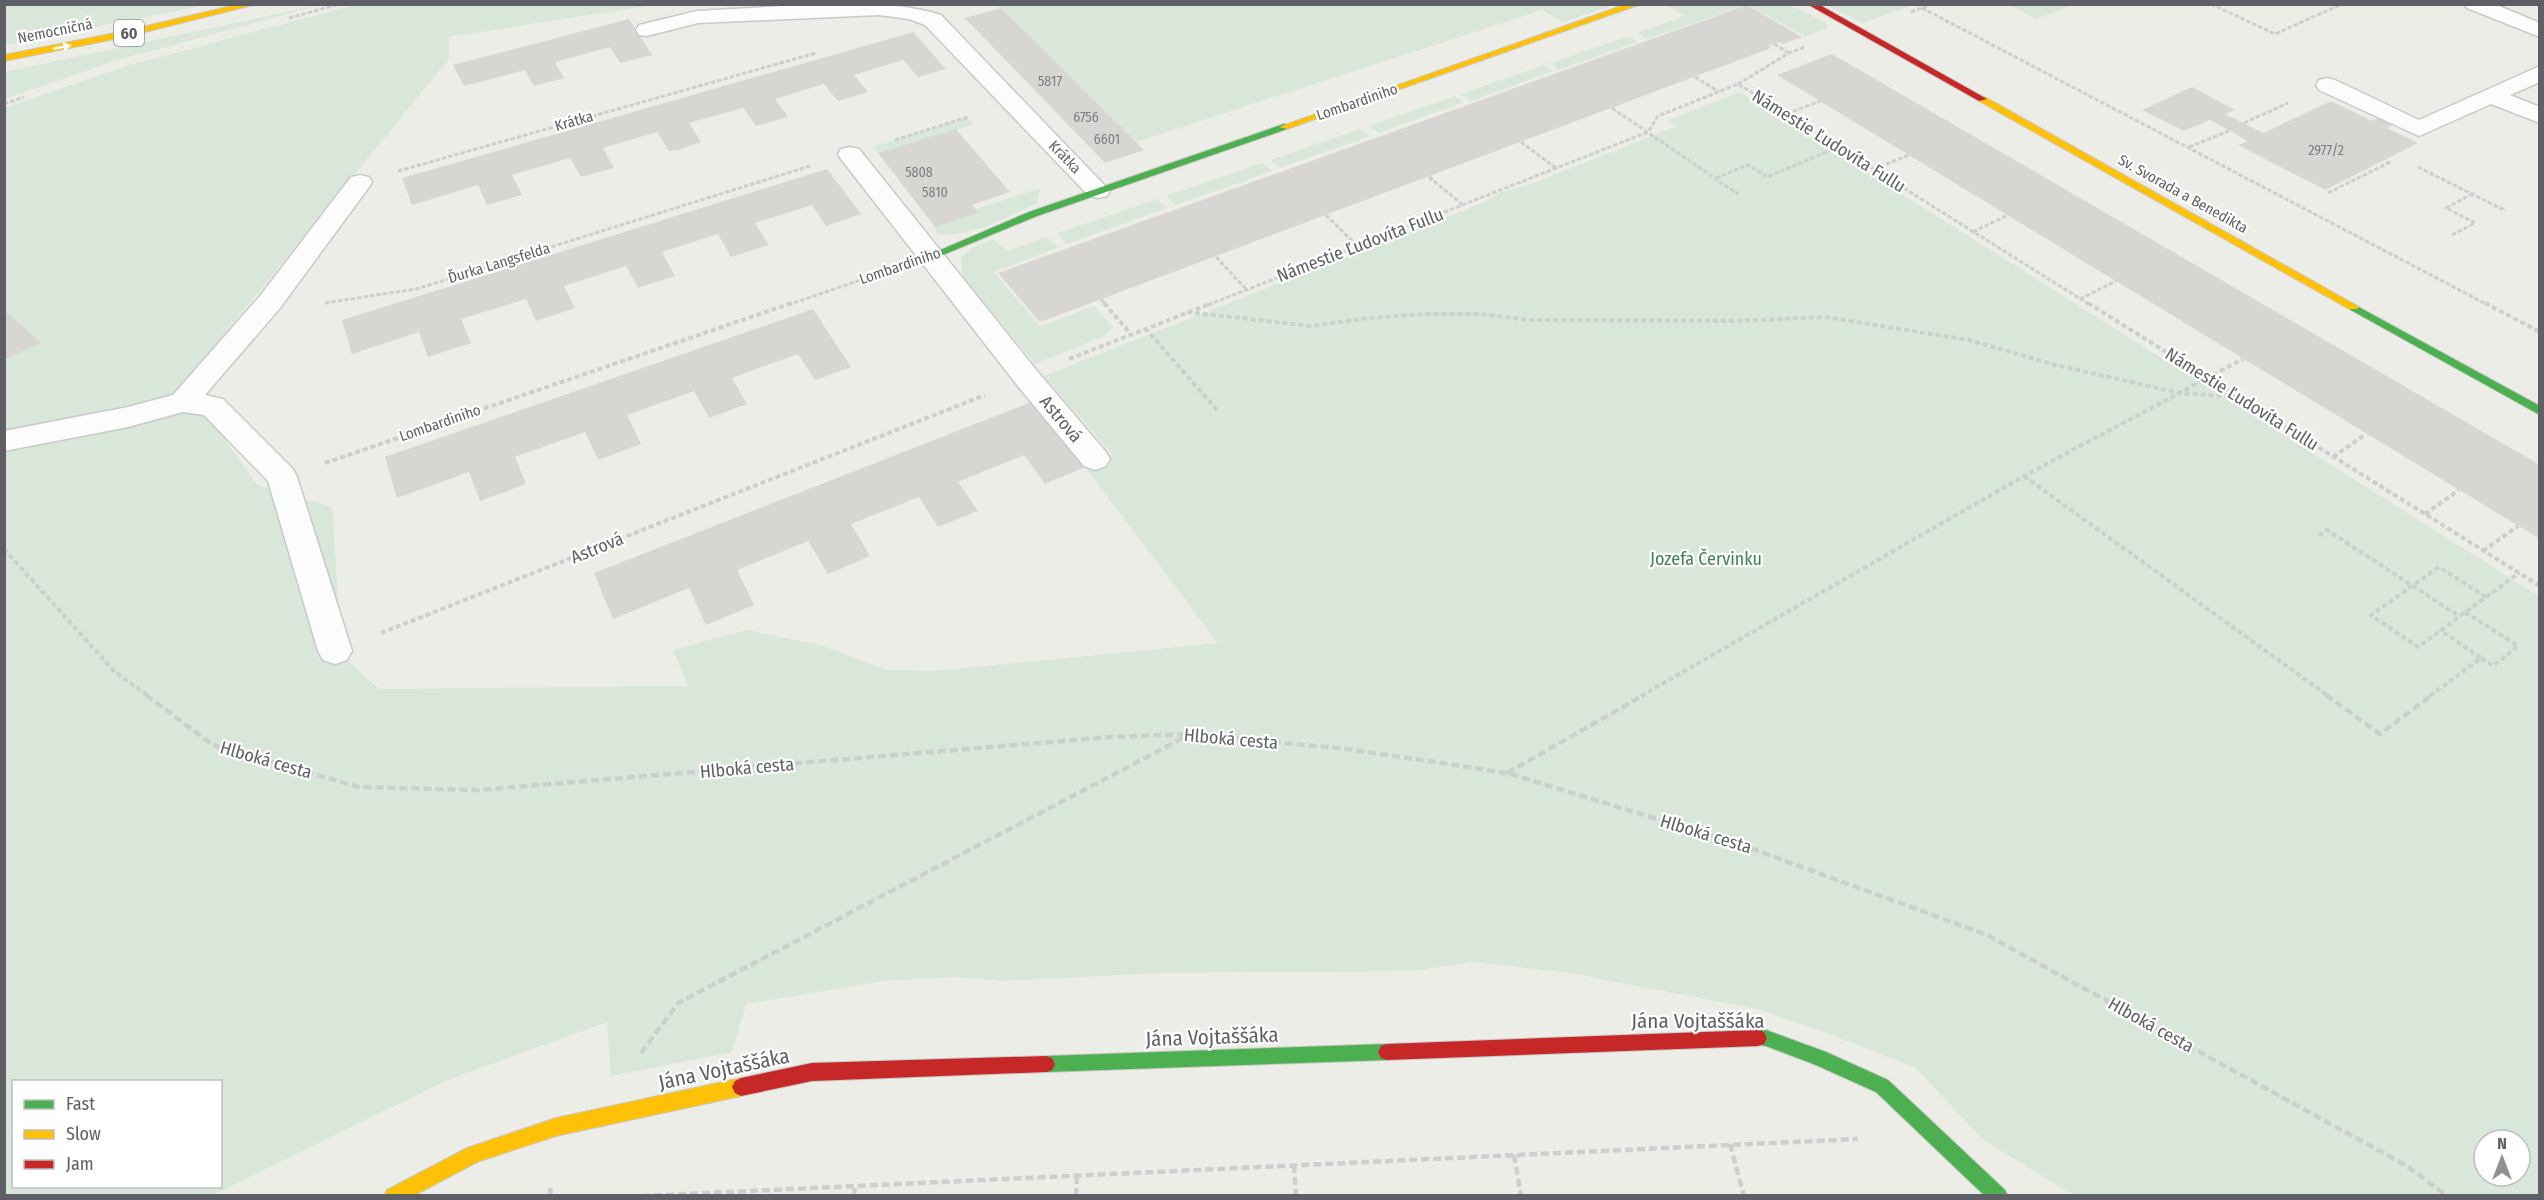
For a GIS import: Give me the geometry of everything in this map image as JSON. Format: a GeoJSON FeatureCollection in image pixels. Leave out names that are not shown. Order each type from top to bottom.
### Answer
{"type":"FeatureCollection","features":[{"type":"Feature","properties":{"kind":"street","name":"Nemocničná"},"geometry":{"type":"LineString","coordinates":[[4,58],[125,34],[253,4]]}},
{"type":"Feature","properties":{"kind":"street","name":"Lombardiniho"},"geometry":{"type":"LineString","coordinates":[[929,257],[1033,214],[1637,4]]}},
{"type":"Feature","properties":{"kind":"street","name":"Sv. Svorada a Benedikta"},"geometry":{"type":"LineString","coordinates":[[1811,4],[2540,411]]}},
{"type":"Feature","properties":{"kind":"street"},"geometry":{"type":"LineString","coordinates":[[2474,4],[2540,31]]}},
{"type":"Feature","properties":{"kind":"street","name":"Krátka"},"geometry":{"type":"LineString","coordinates":[[647,30],[697,17],[750,13],[879,9],[912,13],[933,20],[1098,192]]}},
{"type":"Feature","properties":{"kind":"street"},"geometry":{"type":"LineString","coordinates":[[2327,85],[2419,129],[2540,73]]}},
{"type":"Feature","properties":{"kind":"street"},"geometry":{"type":"LineString","coordinates":[[2491,95],[2540,116]]}},
{"type":"Feature","properties":{"kind":"street"},"geometry":{"type":"LineString","coordinates":[[850,154],[929,257]]}},
{"type":"Feature","properties":{"kind":"street"},"geometry":{"type":"LineString","coordinates":[[183,402],[270,302],[360,182]]}},
{"type":"Feature","properties":{"kind":"street","name":"Astrová"},"geometry":{"type":"LineString","coordinates":[[929,257],[1095,459]]}},
{"type":"Feature","properties":{"kind":"street"},"geometry":{"type":"LineString","coordinates":[[4,441],[95,424],[183,402],[213,406],[282,477],[335,651]]}},
{"type":"Feature","properties":{"kind":"street","name":"Jána Vojtaššáka"},"geometry":{"type":"LineString","coordinates":[[393,1196],[473,1154],[556,1127],[812,1072],[1766,1038],[1820,1058],[1882,1086],[1999,1196]]}},
{"type":"Feature","properties":{"kind":"path"},"geometry":{"type":"LineString","coordinates":[[2211,4],[2274,34],[2342,4]]}},
{"type":"Feature","properties":{"kind":"path"},"geometry":{"type":"LineString","coordinates":[[1922,8],[2540,332]]}},
{"type":"Feature","properties":{"kind":"path"},"geometry":{"type":"LineString","coordinates":[[1738,84],[1789,54],[1854,28]]}},
{"type":"Feature","properties":{"kind":"path"},"geometry":{"type":"LineString","coordinates":[[1774,44],[1789,54]]}},
{"type":"Feature","properties":{"kind":"path","name":"Krátka"},"geometry":{"type":"LineString","coordinates":[[360,182],[819,52]]}},
{"type":"Feature","properties":{"kind":"path"},"geometry":{"type":"LineString","coordinates":[[1695,77],[1719,92]]}},
{"type":"Feature","properties":{"kind":"path","name":"Námestie Ľudovíta Fullu"},"geometry":{"type":"LineString","coordinates":[[1066,360],[1648,132],[1658,116],[1738,84],[2540,586]]}},
{"type":"Feature","properties":{"kind":"path"},"geometry":{"type":"LineString","coordinates":[[1786,114],[1820,100]]}},
{"type":"Feature","properties":{"kind":"path","name":"Ďurka Langsfelda"},"geometry":{"type":"LineString","coordinates":[[270,302],[330,303],[416,289],[1013,102]]}},
{"type":"Feature","properties":{"kind":"path"},"geometry":{"type":"LineString","coordinates":[[1612,108],[1738,194]]}},
{"type":"Feature","properties":{"kind":"path"},"geometry":{"type":"LineString","coordinates":[[2188,147],[2229,130]]}},
{"type":"Feature","properties":{"kind":"path"},"geometry":{"type":"LineString","coordinates":[[1521,142],[1556,168]]}},
{"type":"Feature","properties":{"kind":"path"},"geometry":{"type":"LineString","coordinates":[[1715,178],[1748,165],[1767,177],[1839,147]]}},
{"type":"Feature","properties":{"kind":"path"},"geometry":{"type":"LineString","coordinates":[[1874,169],[1909,155]]}},
{"type":"Feature","properties":{"kind":"path"},"geometry":{"type":"LineString","coordinates":[[2328,193],[2398,158]]}},
{"type":"Feature","properties":{"kind":"path"},"geometry":{"type":"LineString","coordinates":[[2409,163],[2506,210]]}},
{"type":"Feature","properties":{"kind":"path"},"geometry":{"type":"LineString","coordinates":[[1429,177],[1464,205]]}},
{"type":"Feature","properties":{"kind":"path"},"geometry":{"type":"LineString","coordinates":[[2452,235],[2475,223],[2446,208],[2472,194]]}},
{"type":"Feature","properties":{"kind":"path"},"geometry":{"type":"LineString","coordinates":[[1973,232],[2008,215]]}},
{"type":"Feature","properties":{"kind":"path"},"geometry":{"type":"LineString","coordinates":[[1326,216],[1357,246]]}},
{"type":"Feature","properties":{"kind":"path","name":"Lombardiniho"},"geometry":{"type":"LineString","coordinates":[[282,477],[929,257]]}},
{"type":"Feature","properties":{"kind":"path"},"geometry":{"type":"LineString","coordinates":[[1216,257],[1246,289]]}},
{"type":"Feature","properties":{"kind":"path"},"geometry":{"type":"LineString","coordinates":[[2080,298],[2116,281]]}},
{"type":"Feature","properties":{"kind":"path"},"geometry":{"type":"LineString","coordinates":[[1101,299],[1130,333]]}},
{"type":"Feature","properties":{"kind":"path"},"geometry":{"type":"LineString","coordinates":[[1186,312],[1311,326],[1369,318],[1426,314],[1480,314],[1530,320],[1736,321],[1825,317],[1968,340],[2056,365],[2179,393],[2238,397]]}},
{"type":"Feature","properties":{"kind":"path"},"geometry":{"type":"LineString","coordinates":[[1145,328],[1218,411]]}},
{"type":"Feature","properties":{"kind":"path"},"geometry":{"type":"LineString","coordinates":[[1507,773],[2024,476],[2243,359]]}},
{"type":"Feature","properties":{"kind":"path","name":"Astrová"},"geometry":{"type":"LineString","coordinates":[[335,651],[1027,378]]}},
{"type":"Feature","properties":{"kind":"path"},"geometry":{"type":"LineString","coordinates":[[2333,456],[2366,434]]}},
{"type":"Feature","properties":{"kind":"path"},"geometry":{"type":"LineString","coordinates":[[2024,476],[2380,734],[2481,658]]}},
{"type":"Feature","properties":{"kind":"path"},"geometry":{"type":"LineString","coordinates":[[2425,514],[2459,490]]}},
{"type":"Feature","properties":{"kind":"path"},"geometry":{"type":"LineString","coordinates":[[2483,551],[2518,526]]}},
{"type":"Feature","properties":{"kind":"path"},"geometry":{"type":"LineString","coordinates":[[2319,536],[2327,530],[2459,616]]}},
{"type":"Feature","properties":{"kind":"path","name":"Hlboká cesta"},"geometry":{"type":"LineString","coordinates":[[4,549],[114,671],[213,745],[359,787],[479,790],[1098,738],[1190,734],[1347,749],[1507,773],[1743,845],[1988,935],[2407,1166],[2447,1196]]}},
{"type":"Feature","properties":{"kind":"path"},"geometry":{"type":"LineString","coordinates":[[2486,597],[2439,567],[2371,615],[2418,647],[2440,630],[2466,612],[2486,597],[2518,573]]}},
{"type":"Feature","properties":{"kind":"path"},"geometry":{"type":"LineString","coordinates":[[2440,630],[2493,666],[2518,646],[2466,612]]}},
{"type":"Feature","properties":{"kind":"path"},"geometry":{"type":"LineString","coordinates":[[638,1058],[678,1003],[1190,734]]}},
{"type":"Feature","properties":{"kind":"path"},"geometry":{"type":"LineString","coordinates":[[642,1196],[1870,1138]]}},
{"type":"Feature","properties":{"kind":"path"},"geometry":{"type":"LineString","coordinates":[[1730,1144],[1744,1196]]}},
{"type":"Feature","properties":{"kind":"path"},"geometry":{"type":"LineString","coordinates":[[1514,1155],[1521,1196]]}},
{"type":"Feature","properties":{"kind":"path"},"geometry":{"type":"LineString","coordinates":[[1294,1165],[1296,1196]]}},
{"type":"Feature","properties":{"kind":"path"},"geometry":{"type":"LineString","coordinates":[[1076,1196],[1077,1175]]}},
{"type":"Feature","properties":{"kind":"path"},"geometry":{"type":"LineString","coordinates":[[854,1196],[855,1186]]}},
{"type":"Feature","properties":{"kind":"green space"},"geometry":{"type":"Polygon","coordinates":[[[5,4],[205,4],[205,5],[5,45],[5,4]]]}},
{"type":"Feature","properties":{"kind":"green space"},"geometry":{"type":"Polygon","coordinates":[[[320,5],[111,62],[5,99],[5,72],[320,5]]]}},
{"type":"Feature","properties":{"kind":"green space","name":"Jozefa Červinku"},"geometry":{"type":"Polygon","coordinates":[[[354,5],[653,5],[449,37],[449,59],[175,394],[214,424],[258,486],[332,507],[342,656],[379,689],[688,686],[673,650],[746,630],[821,645],[887,670],[935,671],[1218,643],[1085,467],[1113,455],[1044,376],[1358,252],[1383,239],[1415,230],[1480,204],[1501,192],[1528,185],[1677,126],[1668,120],[1740,92],[2539,596],[2539,1195],[2073,1195],[1982,1139],[1916,1068],[1824,1032],[1756,1009],[1570,973],[1473,962],[1413,971],[1159,973],[1005,981],[953,977],[882,981],[746,1004],[732,1052],[611,1076],[607,1022],[445,1081],[213,1195],[5,1195],[4,108],[130,65],[354,5]]]}},
{"type":"Feature","properties":{"kind":"green space"},"geometry":{"type":"Polygon","coordinates":[[[997,5],[1615,5],[1563,22],[1542,10],[1136,142],[997,5]]]}},
{"type":"Feature","properties":{"kind":"green space"},"geometry":{"type":"Polygon","coordinates":[[[1666,5],[1745,5],[1647,39],[1637,33],[1685,16],[1666,5]]]}},
{"type":"Feature","properties":{"kind":"green space"},"geometry":{"type":"Polygon","coordinates":[[[1748,5],[1789,5],[1826,22],[1826,29],[1805,36],[1748,5]]]}},
{"type":"Feature","properties":{"kind":"green space"},"geometry":{"type":"Polygon","coordinates":[[[1826,5],[1913,5],[1862,23],[1826,5]]]}},
{"type":"Feature","properties":{"kind":"green space"},"geometry":{"type":"Polygon","coordinates":[[[2009,5],[2074,5],[2036,19],[2009,5]]]}},
{"type":"Feature","properties":{"kind":"green space"},"geometry":{"type":"Polygon","coordinates":[[[1629,36],[1637,42],[1559,70],[1550,63],[1629,36]]]}},
{"type":"Feature","properties":{"kind":"green space"},"geometry":{"type":"Polygon","coordinates":[[[1544,65],[1553,71],[1471,101],[1461,94],[1544,65]]]}},
{"type":"Feature","properties":{"kind":"green space"},"geometry":{"type":"Polygon","coordinates":[[[1455,96],[1464,102],[1379,133],[1369,126],[1455,96]]]}},
{"type":"Feature","properties":{"kind":"green space"},"geometry":{"type":"Polygon","coordinates":[[[967,118],[973,125],[878,153],[872,147],[967,118]]]}},
{"type":"Feature","properties":{"kind":"green space"},"geometry":{"type":"Polygon","coordinates":[[[1360,129],[1370,136],[1280,168],[1271,160],[1360,129]]]}},
{"type":"Feature","properties":{"kind":"green space"},"geometry":{"type":"Polygon","coordinates":[[[1262,163],[1272,171],[1176,205],[1166,196],[1262,163]]]}},
{"type":"Feature","properties":{"kind":"green space"},"geometry":{"type":"Polygon","coordinates":[[[1039,188],[1037,203],[1001,220],[962,233],[937,234],[935,227],[978,212],[976,209],[1039,188]]]}},
{"type":"Feature","properties":{"kind":"green space"},"geometry":{"type":"Polygon","coordinates":[[[1157,199],[1167,208],[1067,244],[1057,233],[1157,199]]]}},
{"type":"Feature","properties":{"kind":"green space"},"geometry":{"type":"Polygon","coordinates":[[[1047,237],[1058,248],[994,272],[1040,326],[1094,306],[1113,327],[1104,336],[1035,364],[962,277],[961,257],[972,248],[994,239],[1007,251],[1047,237]]]}},
{"type":"Feature","properties":{"kind":"building"},"geometry":{"type":"Polygon","coordinates":[[[1747,5],[1802,37],[1783,44],[1779,42],[1768,46],[1771,48],[1040,322],[998,273],[1747,5]]]}},
{"type":"Feature","properties":{"kind":"building"},"geometry":{"type":"Polygon","coordinates":[[[1001,8],[1144,150],[1105,163],[965,18],[1001,8]]]}},
{"type":"Feature","properties":{"kind":"building"},"geometry":{"type":"Polygon","coordinates":[[[629,19],[652,55],[620,63],[610,47],[555,62],[564,78],[534,86],[525,70],[464,86],[453,65],[629,19]]]}},
{"type":"Feature","properties":{"kind":"building"},"geometry":{"type":"Polygon","coordinates":[[[913,32],[946,69],[918,77],[903,60],[854,75],[868,92],[838,101],[824,84],[775,99],[788,117],[756,126],[743,108],[689,123],[701,142],[679,150],[669,151],[657,132],[603,148],[614,168],[581,177],[570,158],[512,175],[522,195],[487,205],[478,185],[412,205],[402,178],[913,32]]]}},
{"type":"Feature","properties":{"kind":"building"},"geometry":{"type":"Polygon","coordinates":[[[1832,54],[2540,465],[2540,539],[1777,75],[1832,54]]]}},
{"type":"Feature","properties":{"kind":"building"},"geometry":{"type":"Polygon","coordinates":[[[2192,87],[2235,110],[2225,114],[2263,133],[2331,101],[2372,121],[2378,118],[2392,125],[2387,128],[2418,143],[2325,190],[2238,145],[2248,141],[2210,120],[2184,131],[2142,110],[2192,87]]]}},
{"type":"Feature","properties":{"kind":"building"},"geometry":{"type":"Polygon","coordinates":[[[956,129],[1010,192],[972,205],[979,212],[935,227],[878,153],[956,129]]]}},
{"type":"Feature","properties":{"kind":"building"},"geometry":{"type":"Polygon","coordinates":[[[827,169],[861,214],[826,226],[812,205],[755,223],[769,245],[731,257],[718,234],[662,252],[675,276],[638,288],[626,266],[564,286],[575,308],[536,321],[526,299],[461,319],[471,343],[428,357],[419,332],[352,354],[342,320],[827,169]]]}},
{"type":"Feature","properties":{"kind":"building"},"geometry":{"type":"Polygon","coordinates":[[[813,309],[851,367],[815,380],[798,354],[732,378],[747,404],[709,418],[694,391],[627,415],[641,444],[598,460],[585,432],[515,457],[526,484],[480,501],[469,472],[397,498],[385,457],[813,309]]]}},
{"type":"Feature","properties":{"kind":"building"},"geometry":{"type":"Polygon","coordinates":[[[4,310],[41,343],[4,360],[4,310]]]}},
{"type":"Feature","properties":{"kind":"building"},"geometry":{"type":"Polygon","coordinates":[[[1034,401],[1085,467],[1045,484],[1024,455],[958,482],[978,511],[938,527],[919,497],[851,524],[870,556],[828,574],[808,541],[737,570],[754,605],[706,625],[689,588],[613,619],[594,573],[1034,401]]]}},
{"type":"Feature","properties":{"kind":"traffic: fast"},"geometry":{"type":"LineString","coordinates":[[929,257],[1033,214],[1284,127]]}},
{"type":"Feature","properties":{"kind":"traffic: fast"},"geometry":{"type":"LineString","coordinates":[[2353,307],[2540,411]]}},
{"type":"Feature","properties":{"kind":"traffic: fast"},"geometry":{"type":"LineString","coordinates":[[1758,1038],[1766,1038],[1820,1058],[1882,1086],[1999,1196]]}},
{"type":"Feature","properties":{"kind":"traffic: fast"},"geometry":{"type":"LineString","coordinates":[[1046,1064],[1387,1052]]}},
{"type":"Feature","properties":{"kind":"traffic: slow"},"geometry":{"type":"LineString","coordinates":[[4,58],[125,34],[253,4]]}},
{"type":"Feature","properties":{"kind":"traffic: slow"},"geometry":{"type":"LineString","coordinates":[[1284,127],[1637,4]]}},
{"type":"Feature","properties":{"kind":"traffic: slow"},"geometry":{"type":"LineString","coordinates":[[1982,99],[2353,307]]}},
{"type":"Feature","properties":{"kind":"traffic: slow"},"geometry":{"type":"LineString","coordinates":[[393,1196],[473,1154],[556,1127],[741,1087]]}},
{"type":"Feature","properties":{"kind":"traffic: jam"},"geometry":{"type":"LineString","coordinates":[[1811,4],[1982,99]]}},
{"type":"Feature","properties":{"kind":"traffic: jam"},"geometry":{"type":"LineString","coordinates":[[1387,1052],[1758,1038]]}},
{"type":"Feature","properties":{"kind":"traffic: jam"},"geometry":{"type":"LineString","coordinates":[[741,1087],[812,1072],[1046,1064]]}}]}
